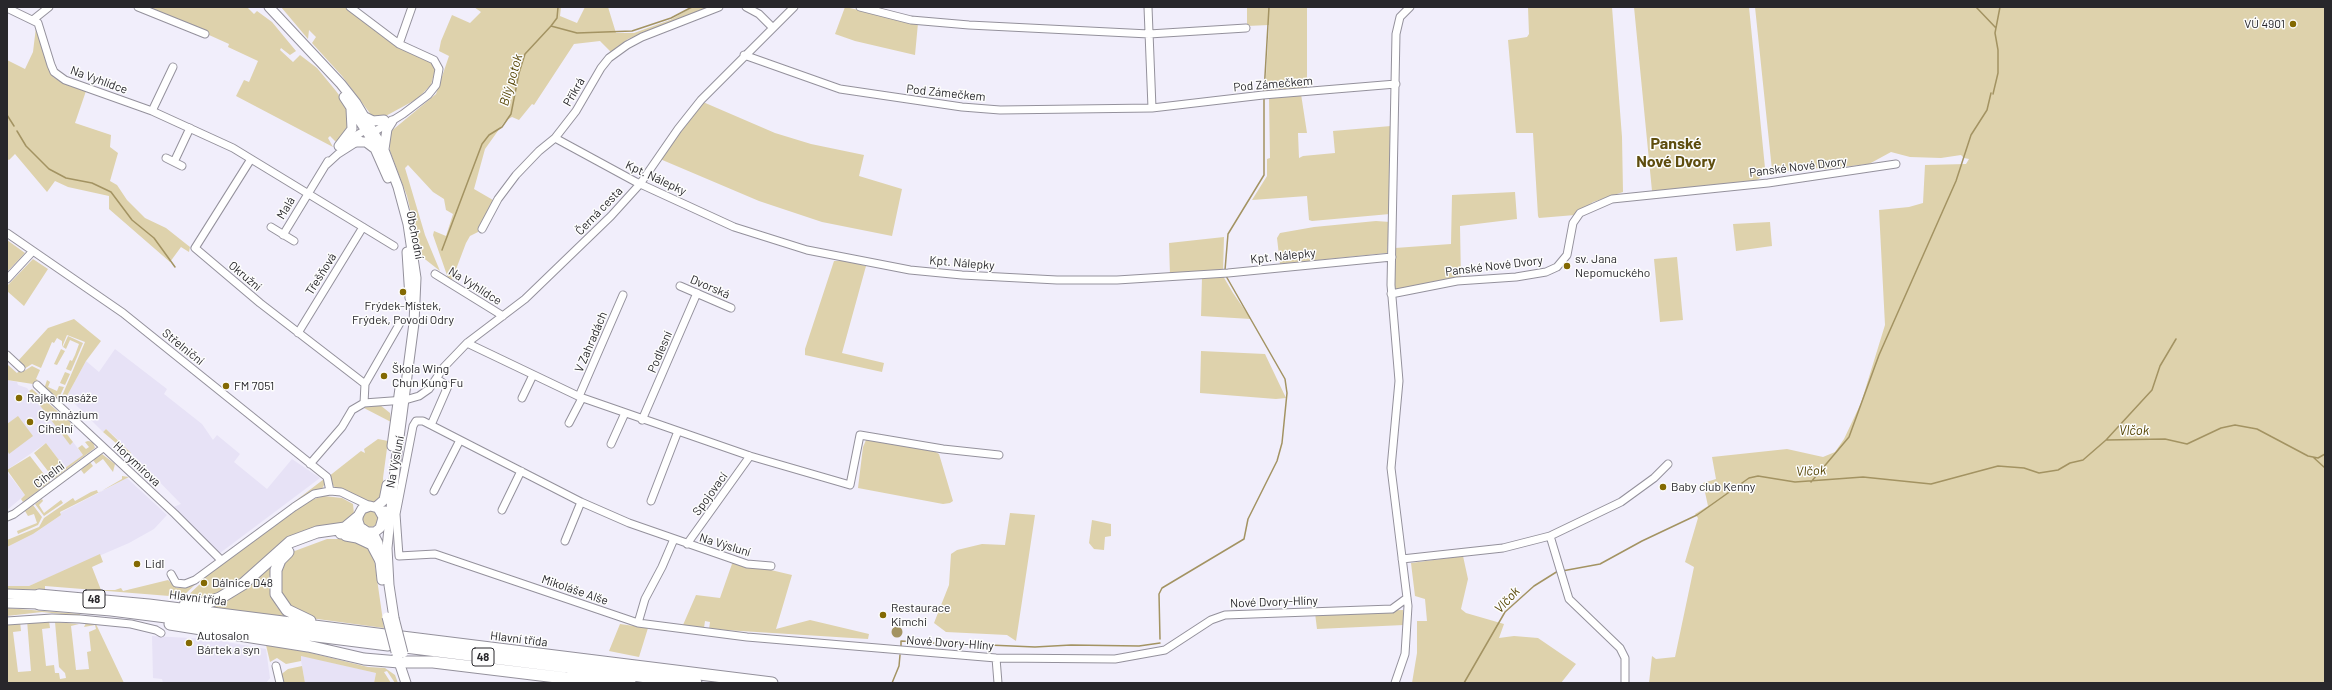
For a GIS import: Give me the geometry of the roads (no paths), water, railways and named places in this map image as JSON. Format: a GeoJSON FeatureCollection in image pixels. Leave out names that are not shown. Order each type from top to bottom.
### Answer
{"type":"FeatureCollection","features":[{"type":"Feature","properties":{"kind":"highway","name":"48"},"geometry":{"type":"LineString","coordinates":[[149,605],[197,604],[220,598],[243,584],[290,542],[317,532],[345,528],[358,515]]}},
{"type":"Feature","properties":{"kind":"highway","name":"48"},"geometry":{"type":"LineString","coordinates":[[354,631],[295,616],[282,605],[275,591],[276,570],[284,555],[301,543],[333,535],[365,531]]}},
{"type":"Feature","properties":{"kind":"highway","name":"48"},"geometry":{"type":"LineString","coordinates":[[333,535],[344,534],[365,540],[374,547],[381,561]]}},
{"type":"Feature","properties":{"kind":"highway","name":"48"},"geometry":{"type":"LineString","coordinates":[[39,600],[398,649],[698,679],[772,683]]}},
{"type":"Feature","properties":{"kind":"highway","name":"Hlavní třída"},"geometry":{"type":"LineString","coordinates":[[39,600],[149,605],[354,631],[398,649],[561,658],[698,679]]}},
{"type":"Feature","properties":{"kind":"highway","name":"48"},"geometry":{"type":"LineString","coordinates":[[111,610],[190,628],[308,646],[364,659],[398,649],[433,662],[565,678],[630,683]]}},
{"type":"Feature","properties":{"kind":"main road","name":"Obchodní"},"geometry":{"type":"LineString","coordinates":[[261,7],[337,87],[370,131]]}},
{"type":"Feature","properties":{"kind":"main road","name":"Obchodní"},"geometry":{"type":"LineString","coordinates":[[269,7],[341,84],[364,117],[380,149],[402,225],[410,278],[410,308],[393,487]]}},
{"type":"Feature","properties":{"kind":"main road"},"geometry":{"type":"LineString","coordinates":[[339,146],[352,129],[350,106]]}},
{"type":"Feature","properties":{"kind":"main road"},"geometry":{"type":"LineString","coordinates":[[357,142],[366,142],[380,149],[385,135],[388,120],[373,121],[364,117]]}},
{"type":"Feature","properties":{"kind":"main road","name":"Obchodní"},"geometry":{"type":"LineString","coordinates":[[373,506],[382,503],[386,495],[402,400]]}},
{"type":"Feature","properties":{"kind":"main road"},"geometry":{"type":"LineString","coordinates":[[387,548],[380,528],[393,487]]}},
{"type":"Feature","properties":{"kind":"main road"},"geometry":{"type":"LineString","coordinates":[[390,618],[387,548],[393,487]]}},
{"type":"Feature","properties":{"kind":"main road"},"geometry":{"type":"LineString","coordinates":[[383,517],[373,506],[358,515],[358,524],[378,543],[390,618],[406,683]]}},
{"type":"Feature","properties":{"kind":"main road"},"geometry":{"type":"LineString","coordinates":[[365,531],[375,532],[380,528]]}},
{"type":"Feature","properties":{"kind":"main road","name":"Hlavní třída"},"geometry":{"type":"LineString","coordinates":[[7,594],[39,600]]}},
{"type":"Feature","properties":{"kind":"main road","name":"48"},"geometry":{"type":"LineString","coordinates":[[7,603],[39,600]]}},
{"type":"Feature","properties":{"kind":"main road"},"geometry":{"type":"LineString","coordinates":[[398,649],[413,683]]}},
{"type":"Feature","properties":{"kind":"street"},"geometry":{"type":"LineString","coordinates":[[7,8],[34,19],[49,7]]}},
{"type":"Feature","properties":{"kind":"street"},"geometry":{"type":"LineString","coordinates":[[138,7],[205,34]]}},
{"type":"Feature","properties":{"kind":"street"},"geometry":{"type":"LineString","coordinates":[[308,193],[339,146],[370,131],[410,108],[433,90],[439,69],[434,60],[399,44],[350,7]]}},
{"type":"Feature","properties":{"kind":"street"},"geometry":{"type":"LineString","coordinates":[[399,44],[412,7]]}},
{"type":"Feature","properties":{"kind":"street","name":"Příkrá"},"geometry":{"type":"LineString","coordinates":[[482,229],[498,199],[516,175],[539,151],[556,138],[576,111],[601,68],[609,58],[627,45],[642,37],[718,7]]}},
{"type":"Feature","properties":{"kind":"street"},"geometry":{"type":"LineString","coordinates":[[746,7],[759,14],[772,27]]}},
{"type":"Feature","properties":{"kind":"street","name":"Černá cesta"},"geometry":{"type":"LineString","coordinates":[[364,403],[402,400],[419,396],[429,389],[444,367],[467,343],[525,299],[611,216],[640,184],[678,129],[701,100],[772,27],[794,7]]}},
{"type":"Feature","properties":{"kind":"street"},"geometry":{"type":"LineString","coordinates":[[860,7],[911,20],[1149,34],[1246,28]]}},
{"type":"Feature","properties":{"kind":"street"},"geometry":{"type":"LineString","coordinates":[[1148,7],[1152,108]]}},
{"type":"Feature","properties":{"kind":"street"},"geometry":{"type":"LineString","coordinates":[[1395,683],[1405,654],[1407,598],[1391,468],[1399,381],[1391,294],[1396,34],[1400,18],[1410,7]]}},
{"type":"Feature","properties":{"kind":"street","name":"Na Vyhlídce"},"geometry":{"type":"LineString","coordinates":[[34,19],[41,27],[51,66],[59,76],[152,111],[190,128],[251,159],[394,246]]}},
{"type":"Feature","properties":{"kind":"street","name":"Pod Zámečkem"},"geometry":{"type":"LineString","coordinates":[[744,55],[840,89],[940,104],[1000,110],[1152,108],[1264,95],[1396,84]]}},
{"type":"Feature","properties":{"kind":"street"},"geometry":{"type":"LineString","coordinates":[[152,111],[173,67]]}},
{"type":"Feature","properties":{"kind":"street"},"geometry":{"type":"LineString","coordinates":[[174,162],[190,128]]}},
{"type":"Feature","properties":{"kind":"street"},"geometry":{"type":"LineString","coordinates":[[326,165],[370,131]]}},
{"type":"Feature","properties":{"kind":"street","name":"Kpt. Nálepky"},"geometry":{"type":"LineString","coordinates":[[556,138],[640,184],[734,227],[807,250],[910,270],[962,275],[1057,280],[1117,280],[1225,273],[1392,257]]}},
{"type":"Feature","properties":{"kind":"street"},"geometry":{"type":"LineString","coordinates":[[166,158],[182,166]]}},
{"type":"Feature","properties":{"kind":"street","name":"Okružní"},"geometry":{"type":"LineString","coordinates":[[251,159],[194,248],[298,333],[365,384]]}},
{"type":"Feature","properties":{"kind":"street","name":"Panské Nové Dvory"},"geometry":{"type":"LineString","coordinates":[[1391,294],[1457,281],[1516,277],[1546,272],[1557,267],[1567,255],[1573,223],[1580,213],[1612,198],[1768,183],[1896,164]]}},
{"type":"Feature","properties":{"kind":"street","name":"Malá"},"geometry":{"type":"LineString","coordinates":[[283,234],[308,193]]}},
{"type":"Feature","properties":{"kind":"street","name":"Malá"},"geometry":{"type":"LineString","coordinates":[[271,227],[294,241]]}},
{"type":"Feature","properties":{"kind":"street","name":"Třešňová"},"geometry":{"type":"LineString","coordinates":[[298,333],[363,227]]}},
{"type":"Feature","properties":{"kind":"street","name":"Střelniční"},"geometry":{"type":"LineString","coordinates":[[7,233],[123,313],[327,477],[330,491]]}},
{"type":"Feature","properties":{"kind":"street"},"geometry":{"type":"LineString","coordinates":[[7,279],[33,251]]}},
{"type":"Feature","properties":{"kind":"street","name":"Na Vyhlídce"},"geometry":{"type":"LineString","coordinates":[[435,274],[502,316]]}},
{"type":"Feature","properties":{"kind":"street","name":"Dvorská"},"geometry":{"type":"LineString","coordinates":[[680,286],[731,308]]}},
{"type":"Feature","properties":{"kind":"street","name":"Podlesní"},"geometry":{"type":"LineString","coordinates":[[642,420],[697,293]]}},
{"type":"Feature","properties":{"kind":"street","name":"V Zahradách"},"geometry":{"type":"LineString","coordinates":[[569,423],[581,400],[580,397],[623,295]]}},
{"type":"Feature","properties":{"kind":"street"},"geometry":{"type":"LineString","coordinates":[[310,464],[342,427],[352,410],[364,403],[365,384],[400,323]]}},
{"type":"Feature","properties":{"kind":"street"},"geometry":{"type":"LineString","coordinates":[[467,343],[580,397],[642,420],[750,456],[850,485],[860,435],[943,449],[999,455]]}},
{"type":"Feature","properties":{"kind":"street"},"geometry":{"type":"LineString","coordinates":[[7,355],[21,368]]}},
{"type":"Feature","properties":{"kind":"street"},"geometry":{"type":"LineString","coordinates":[[522,398],[533,375]]}},
{"type":"Feature","properties":{"kind":"street"},"geometry":{"type":"LineString","coordinates":[[431,425],[448,386],[437,379]]}},
{"type":"Feature","properties":{"kind":"street","name":"Horymírova"},"geometry":{"type":"LineString","coordinates":[[36,385],[221,560]]}},
{"type":"Feature","properties":{"kind":"street"},"geometry":{"type":"LineString","coordinates":[[611,444],[625,413]]}},
{"type":"Feature","properties":{"kind":"street","name":"Na Výsluní"},"geometry":{"type":"LineString","coordinates":[[399,556],[396,514],[413,426],[419,420],[581,502],[629,523],[747,564],[771,566]]}},
{"type":"Feature","properties":{"kind":"street"},"geometry":{"type":"LineString","coordinates":[[651,501],[678,432]]}},
{"type":"Feature","properties":{"kind":"street"},"geometry":{"type":"LineString","coordinates":[[434,490],[460,440]]}},
{"type":"Feature","properties":{"kind":"street","name":"Cihelní"},"geometry":{"type":"LineString","coordinates":[[7,517],[14,514],[103,448]]}},
{"type":"Feature","properties":{"kind":"street","name":"Spojovací"},"geometry":{"type":"LineString","coordinates":[[687,544],[750,456]]}},
{"type":"Feature","properties":{"kind":"street"},"geometry":{"type":"LineString","coordinates":[[1402,559],[1503,548],[1550,536],[1621,502],[1654,478],[1668,464]]}},
{"type":"Feature","properties":{"kind":"street"},"geometry":{"type":"LineString","coordinates":[[502,510],[521,471]]}},
{"type":"Feature","properties":{"kind":"street"},"geometry":{"type":"LineString","coordinates":[[171,574],[176,582],[184,584],[199,578],[221,560],[310,496],[330,491],[350,496],[373,506]]}},
{"type":"Feature","properties":{"kind":"street"},"geometry":{"type":"LineString","coordinates":[[350,496],[357,505],[358,515]]}},
{"type":"Feature","properties":{"kind":"street"},"geometry":{"type":"LineString","coordinates":[[565,541],[581,502]]}},
{"type":"Feature","properties":{"kind":"street"},"geometry":{"type":"LineString","coordinates":[[1550,536],[1572,603],[1620,648],[1625,658],[1625,683]]}},
{"type":"Feature","properties":{"kind":"street"},"geometry":{"type":"LineString","coordinates":[[638,623],[645,599],[662,567],[674,539]]}},
{"type":"Feature","properties":{"kind":"street","name":"Mikoláše Alše"},"geometry":{"type":"LineString","coordinates":[[399,556],[434,554],[638,623],[747,637]]}},
{"type":"Feature","properties":{"kind":"street","name":"Nové Dvory-Hlíny"},"geometry":{"type":"LineString","coordinates":[[747,637],[996,658],[1122,658],[1165,650],[1211,620],[1225,615],[1392,609],[1407,598]]}},
{"type":"Feature","properties":{"kind":"street"},"geometry":{"type":"LineString","coordinates":[[7,621],[52,618],[80,619],[136,625],[156,630],[161,633]]}},
{"type":"Feature","properties":{"kind":"street"},"geometry":{"type":"LineString","coordinates":[[996,658],[998,683]]}},
{"type":"Feature","properties":{"kind":"street"},"geometry":{"type":"LineString","coordinates":[[276,666],[280,683]]}},
{"type":"Feature","properties":{"kind":"waterway"},"geometry":{"type":"LineString","coordinates":[[551,26],[557,18],[558,7]]}},
{"type":"Feature","properties":{"kind":"waterway","name":"Bílý potok"},"geometry":{"type":"LineString","coordinates":[[442,250],[482,144],[489,135],[502,127],[511,114],[519,73],[525,54],[551,26],[577,33],[632,31],[671,18],[692,7]]}},
{"type":"Feature","properties":{"kind":"waterway"},"geometry":{"type":"LineString","coordinates":[[1264,93],[1269,7]]}},
{"type":"Feature","properties":{"kind":"waterway"},"geometry":{"type":"LineString","coordinates":[[1976,7],[1996,28]]}},
{"type":"Feature","properties":{"kind":"waterway"},"geometry":{"type":"LineString","coordinates":[[1993,94],[1998,73],[1998,50],[1995,33],[2000,7]]}},
{"type":"Feature","properties":{"kind":"waterway"},"geometry":{"type":"LineString","coordinates":[[1811,482],[1849,437],[1879,355],[1956,181],[1971,135],[1987,110],[1991,93]]}},
{"type":"Feature","properties":{"kind":"waterway"},"geometry":{"type":"LineString","coordinates":[[1225,270],[1228,234],[1264,175],[1264,97]]}},
{"type":"Feature","properties":{"kind":"waterway"},"geometry":{"type":"LineString","coordinates":[[7,115],[14,126]]}},
{"type":"Feature","properties":{"kind":"waterway"},"geometry":{"type":"LineString","coordinates":[[17,131],[26,146],[49,169],[66,178],[92,183],[111,192],[132,220],[154,238],[175,267]]}},
{"type":"Feature","properties":{"kind":"waterway"},"geometry":{"type":"LineString","coordinates":[[1160,639],[1159,594],[1162,588],[1244,539],[1248,519],[1277,461],[1282,443],[1287,393],[1285,379],[1226,276]]}},
{"type":"Feature","properties":{"kind":"waterway"},"geometry":{"type":"LineString","coordinates":[[2106,440],[2152,390],[2160,366],[2176,339]]}},
{"type":"Feature","properties":{"kind":"waterway","name":"Vlčok"},"geometry":{"type":"LineString","coordinates":[[1562,571],[1600,564],[1642,541],[1697,515],[1749,478],[1758,476],[1795,482],[1863,477],[1931,484],[1998,466],[2024,468],[2039,473],[2058,470],[2070,463],[2083,460],[2106,440],[2165,439],[2187,444],[2221,428],[2235,425],[2257,429],[2308,456],[2318,458],[2325,454]]}},
{"type":"Feature","properties":{"kind":"waterway"},"geometry":{"type":"LineString","coordinates":[[2313,457],[2325,468]]}},
{"type":"Feature","properties":{"kind":"waterway","name":"Vlčok"},"geometry":{"type":"LineString","coordinates":[[1464,683],[1505,612],[1534,586],[1558,571]]}},
{"type":"Feature","properties":{"kind":"waterway"},"geometry":{"type":"LineString","coordinates":[[901,648],[901,641],[934,643]]}},
{"type":"Feature","properties":{"kind":"waterway"},"geometry":{"type":"LineString","coordinates":[[943,643],[1035,647],[1071,645],[1139,646],[1160,643]]}},
{"type":"Feature","properties":{"kind":"waterway"},"geometry":{"type":"LineString","coordinates":[[892,683],[899,666],[900,655]]}},
{"type":"Feature","properties":{"kind":"place","name":"VÚ 4901"},"geometry":{"type":"Point","coordinates":[2293,24]}},
{"type":"Feature","properties":{"kind":"place","name":"sv. Jana Nepomuckého"},"geometry":{"type":"Point","coordinates":[1567,266]}},
{"type":"Feature","properties":{"kind":"place","name":"Frýdek-Místek, Frýdek, Povodí Odry"},"geometry":{"type":"Point","coordinates":[403,292]}},
{"type":"Feature","properties":{"kind":"place","name":"Škola Wing Chun Kung Fu"},"geometry":{"type":"Point","coordinates":[384,376]}},
{"type":"Feature","properties":{"kind":"place","name":"FM 7051"},"geometry":{"type":"Point","coordinates":[226,386]}},
{"type":"Feature","properties":{"kind":"place","name":"Rajka masáže"},"geometry":{"type":"Point","coordinates":[19,398]}},
{"type":"Feature","properties":{"kind":"place","name":"Gymnázium Cihelní"},"geometry":{"type":"Point","coordinates":[30,422]}},
{"type":"Feature","properties":{"kind":"place","name":"Baby club Kenny"},"geometry":{"type":"Point","coordinates":[1663,487]}},
{"type":"Feature","properties":{"kind":"place","name":"Lidl"},"geometry":{"type":"Point","coordinates":[137,564]}},
{"type":"Feature","properties":{"kind":"place","name":"Dálnice D48"},"geometry":{"type":"Point","coordinates":[204,583]}},
{"type":"Feature","properties":{"kind":"place","name":"Restaurace Kimchi"},"geometry":{"type":"Point","coordinates":[883,615]}},
{"type":"Feature","properties":{"kind":"place","name":"Autosalon Bártek a syn"},"geometry":{"type":"Point","coordinates":[189,643]}},
{"type":"Feature","properties":{"kind":"district","name":"Panské Nové Dvory"},"geometry":{"type":"Point","coordinates":[1676,153]}}]}
